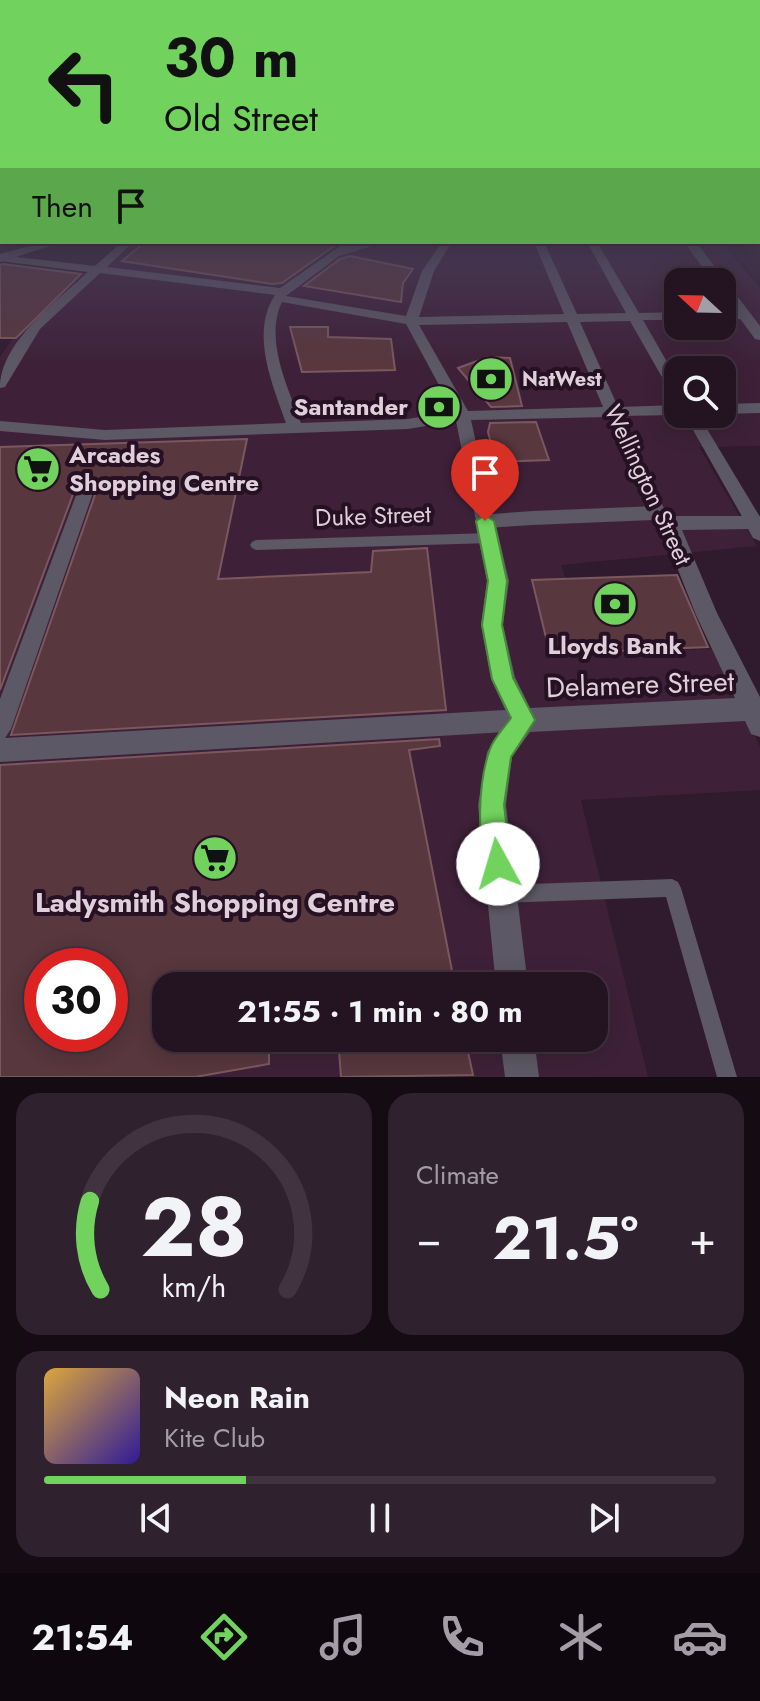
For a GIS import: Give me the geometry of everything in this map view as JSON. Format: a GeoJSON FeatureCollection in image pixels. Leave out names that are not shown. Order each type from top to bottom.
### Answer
{"type":"FeatureCollection","features":[{"type":"Feature","properties":{"kind":"street"},"geometry":{"type":"LineString","coordinates":[[60,263],[280,295],[411,321],[664,316]]}},
{"type":"Feature","properties":{"kind":"street"},"geometry":{"type":"LineString","coordinates":[[0,384],[35,327],[105,263]]}},
{"type":"Feature","properties":{"kind":"street"},"geometry":{"type":"LineString","coordinates":[[296,430],[270,353],[271,323],[280,295],[322,263]]}},
{"type":"Feature","properties":{"kind":"street"},"geometry":{"type":"LineString","coordinates":[[433,263],[411,321],[463,416],[498,581],[492,625],[503,679],[523,720]]}},
{"type":"Feature","properties":{"kind":"street","name":"Wellington Street"},"geometry":{"type":"LineString","coordinates":[[548,263],[612,411],[707,615],[758,715]]}},
{"type":"Feature","properties":{"kind":"street"},"geometry":{"type":"LineString","coordinates":[[604,263],[664,369]]}},
{"type":"Feature","properties":{"kind":"street"},"geometry":{"type":"LineString","coordinates":[[736,303],[760,336]]}},
{"type":"Feature","properties":{"kind":"street"},"geometry":{"type":"LineString","coordinates":[[736,315],[745,315]]}},
{"type":"Feature","properties":{"kind":"street"},"geometry":{"type":"LineString","coordinates":[[736,409],[760,408]]}},
{"type":"Feature","properties":{"kind":"street"},"geometry":{"type":"LineString","coordinates":[[0,426],[105,435],[296,430],[408,424],[463,416],[664,410]]}},
{"type":"Feature","properties":{"kind":"street"},"geometry":{"type":"LineString","coordinates":[[699,428],[757,528]]}},
{"type":"Feature","properties":{"kind":"street"},"geometry":{"type":"LineString","coordinates":[[0,729],[86,490]]}},
{"type":"Feature","properties":{"kind":"street"},"geometry":{"type":"LineString","coordinates":[[488,530],[533,518],[663,518],[757,528]]}},
{"type":"Feature","properties":{"kind":"street","name":"Delamere Street"},"geometry":{"type":"LineString","coordinates":[[523,720],[758,715]]}},
{"type":"Feature","properties":{"kind":"street"},"geometry":{"type":"LineString","coordinates":[[0,750],[523,720]]}},
{"type":"Feature","properties":{"kind":"street"},"geometry":{"type":"LineString","coordinates":[[510,972],[492,805],[500,752],[523,720]]}},
{"type":"Feature","properties":{"kind":"street"},"geometry":{"type":"LineString","coordinates":[[519,1052],[522,1077]]}},
{"type":"Feature","properties":{"kind":"lane","name":"Duke Street"},"geometry":{"type":"LineString","coordinates":[[256,545],[488,530]]}},
{"type":"Feature","properties":{"kind":"lane"},"geometry":{"type":"LineString","coordinates":[[501,894],[672,888],[727,1077]]}},
{"type":"Feature","properties":{"kind":"shaded area"},"geometry":{"type":"Polygon","coordinates":[[[97,263],[739,263],[760,288],[760,446],[699,447],[757,546],[561,565],[590,652],[717,649],[760,747],[760,790],[581,800],[648,1077],[0,1077],[0,357],[17,332],[97,263]]]}},
{"type":"Feature","properties":{"kind":"building"},"geometry":{"type":"Polygon","coordinates":[[[137,263],[310,263],[282,283],[137,263]]]}},
{"type":"Feature","properties":{"kind":"building"},"geometry":{"type":"Polygon","coordinates":[[[334,263],[385,263],[413,269],[403,283],[401,302],[304,286],[334,263]]]}},
{"type":"Feature","properties":{"kind":"building"},"geometry":{"type":"Polygon","coordinates":[[[0,265],[81,274],[16,338],[0,338],[0,265]]]}},
{"type":"Feature","properties":{"kind":"building"},"geometry":{"type":"Polygon","coordinates":[[[290,327],[328,327],[328,337],[391,339],[395,370],[302,372],[290,327]]]}},
{"type":"Feature","properties":{"kind":"building","name":"NatWest"},"geometry":{"type":"Polygon","coordinates":[[[488,357],[510,358],[522,406],[491,407],[458,368],[488,357]]]}},
{"type":"Feature","properties":{"kind":"building"},"geometry":{"type":"Polygon","coordinates":[[[536,422],[549,460],[496,462],[488,432],[490,423],[536,422]]]}},
{"type":"Feature","properties":{"kind":"building"},"geometry":{"type":"Polygon","coordinates":[[[247,439],[218,579],[371,572],[373,551],[427,548],[446,710],[11,735],[97,489],[86,481],[75,489],[0,690],[0,447],[247,439]]]}},
{"type":"Feature","properties":{"kind":"building","name":"Lloyds Bank"},"geometry":{"type":"Polygon","coordinates":[[[677,575],[708,647],[550,654],[532,580],[677,575]]]}},
{"type":"Feature","properties":{"kind":"building"},"geometry":{"type":"Polygon","coordinates":[[[439,739],[440,746],[409,750],[452,972],[152,972],[152,1052],[269,1052],[269,1064],[195,1077],[0,1077],[0,765],[439,739]]]}},
{"type":"Feature","properties":{"kind":"building"},"geometry":{"type":"Polygon","coordinates":[[[339,1052],[468,1052],[473,1075],[341,1077],[339,1052]]]}},
{"type":"Feature","properties":{"kind":"place","name":"NatWest"},"geometry":{"type":"Point","coordinates":[491,379]}},
{"type":"Feature","properties":{"kind":"place","name":"Santander"},"geometry":{"type":"Point","coordinates":[439,407]}},
{"type":"Feature","properties":{"kind":"place","name":"Arcades Shopping Centre"},"geometry":{"type":"Point","coordinates":[38,469]}},
{"type":"Feature","properties":{"kind":"place","name":"Lloyds Bank"},"geometry":{"type":"Point","coordinates":[615,604]}},
{"type":"Feature","properties":{"kind":"place","name":"Ladysmith Shopping Centre"},"geometry":{"type":"Point","coordinates":[215,858]}},
{"type":"Feature","properties":{"kind":"route"},"geometry":{"type":"LineString","coordinates":[[485,521],[498,581],[492,625],[503,679],[523,720],[500,752],[492,805],[498,864]]}}]}
